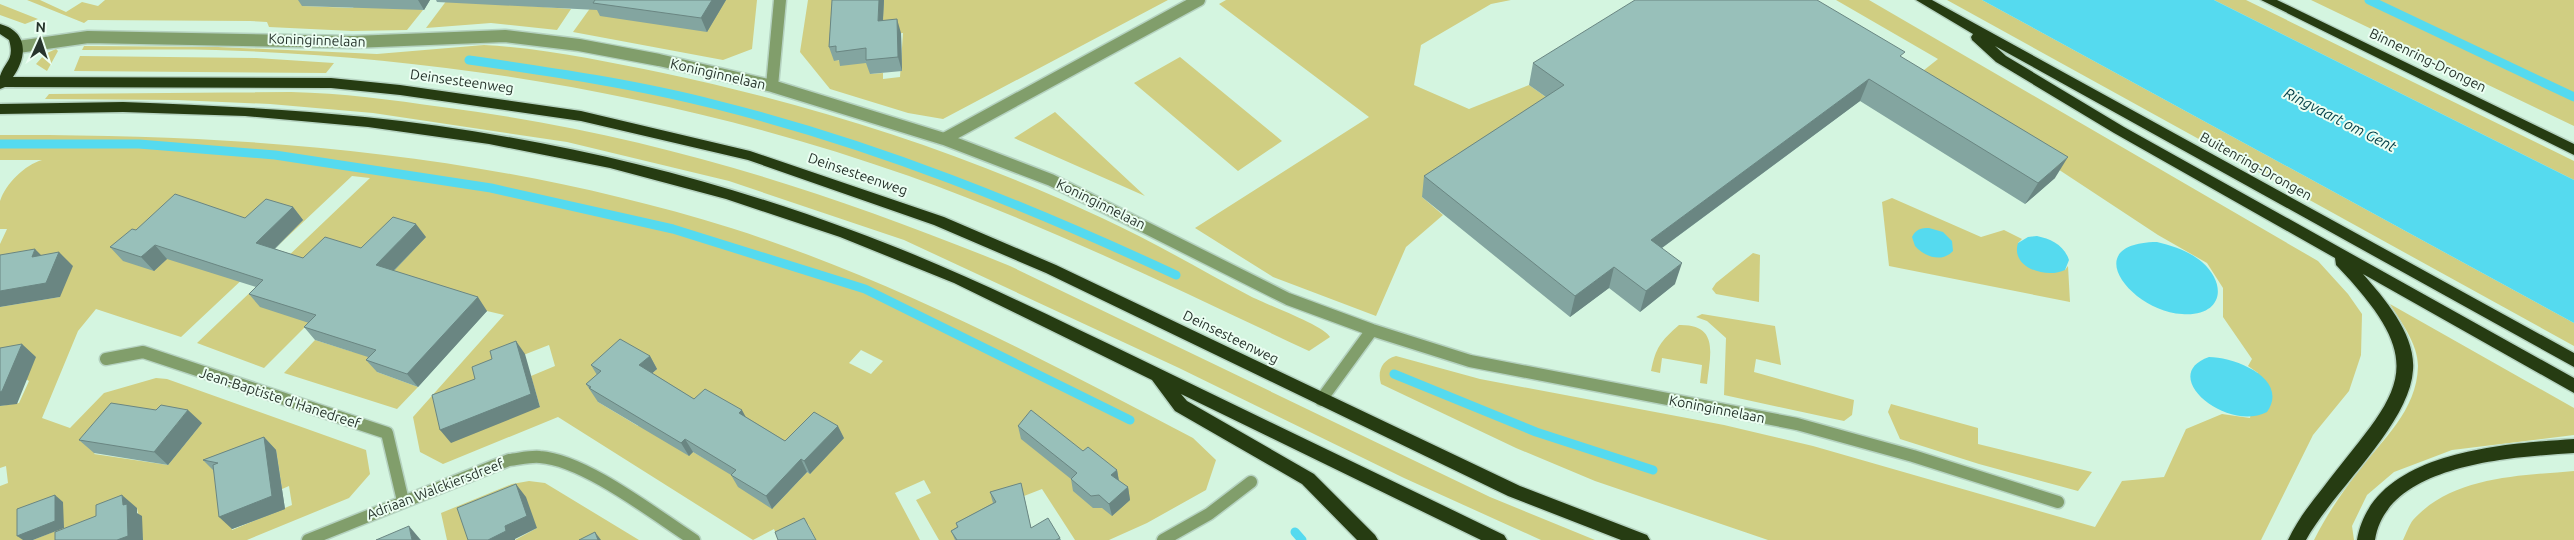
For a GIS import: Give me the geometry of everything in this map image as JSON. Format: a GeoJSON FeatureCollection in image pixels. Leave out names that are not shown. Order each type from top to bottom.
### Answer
{"type":"FeatureCollection","features":[{"type":"Feature","properties":{"kind":"highway","name":"Buitenring-Drongen"},"geometry":{"type":"LineString","coordinates":[[1922,0],[2574,361]]}},
{"type":"Feature","properties":{"kind":"highway","name":"Binnenring-Drongen"},"geometry":{"type":"LineString","coordinates":[[2267,0],[2574,150]]}},
{"type":"Feature","properties":{"kind":"highway"},"geometry":{"type":"LineString","coordinates":[[1955,18],[2001,58],[2119,130],[2574,386]]}},
{"type":"Feature","properties":{"kind":"highway"},"geometry":{"type":"LineString","coordinates":[[0,28],[15,38],[18,47],[16,62],[1,83]]}},
{"type":"Feature","properties":{"kind":"highway","name":"Deinsesteenweg"},"geometry":{"type":"LineString","coordinates":[[1,83],[331,83],[400,90],[556,112],[679,138],[759,159],[939,221],[1051,269],[1321,400],[1514,490],[1641,540]]}},
{"type":"Feature","properties":{"kind":"highway"},"geometry":{"type":"LineString","coordinates":[[0,109],[65,107],[213,109],[361,121],[560,151],[726,193],[816,222],[942,272],[1156,373],[1498,540]]}},
{"type":"Feature","properties":{"kind":"highway"},"geometry":{"type":"LineString","coordinates":[[2508,118],[2574,142]]}},
{"type":"Feature","properties":{"kind":"highway"},"geometry":{"type":"LineString","coordinates":[[2297,540],[2311,517],[2393,408],[2404,386],[2404,358],[2398,335],[2386,312],[2366,286],[2328,248]]}},
{"type":"Feature","properties":{"kind":"highway"},"geometry":{"type":"LineString","coordinates":[[1156,373],[1181,406],[1308,478],[1368,540]]}},
{"type":"Feature","properties":{"kind":"highway"},"geometry":{"type":"LineString","coordinates":[[2366,540],[2370,520],[2384,502],[2418,475],[2446,464],[2475,456],[2574,446]]}},
{"type":"Feature","properties":{"kind":"street"},"geometry":{"type":"LineString","coordinates":[[772,86],[780,0]]}},
{"type":"Feature","properties":{"kind":"street"},"geometry":{"type":"LineString","coordinates":[[944,139],[1199,0]]}},
{"type":"Feature","properties":{"kind":"street","name":"Koninginnelaan"},"geometry":{"type":"LineString","coordinates":[[18,47],[49,41],[88,37],[353,42],[505,36],[588,47],[772,86],[944,139],[1051,180],[1288,299],[1372,330],[1470,361],[1797,424],[1913,456],[2058,502]]}},
{"type":"Feature","properties":{"kind":"street"},"geometry":{"type":"LineString","coordinates":[[1321,400],[1372,330]]}},
{"type":"Feature","properties":{"kind":"street","name":"Jean-Baptiste d'Hanedreef"},"geometry":{"type":"LineString","coordinates":[[106,359],[143,352],[387,433],[403,501]]}},
{"type":"Feature","properties":{"kind":"street","name":"Adriaan Walckiersdreef"},"geometry":{"type":"LineString","coordinates":[[308,540],[510,460],[541,457],[566,463],[606,484],[694,540]]}},
{"type":"Feature","properties":{"kind":"street"},"geometry":{"type":"LineString","coordinates":[[1163,540],[1209,514],[1251,482]]}},
{"type":"Feature","properties":{"kind":"shaded area"},"geometry":{"type":"Polygon","coordinates":[[[27,0],[40,0],[66,12],[82,2],[98,6],[105,0],[307,0],[302,6],[353,8],[359,0],[389,0],[423,10],[407,30],[352,31],[269,27],[267,22],[250,21],[88,20],[84,23],[27,0]]]}},
{"type":"Feature","properties":{"kind":"shaded area"},"geometry":{"type":"Polygon","coordinates":[[[447,0],[571,9],[557,30],[491,23],[426,28],[447,0]]]}},
{"type":"Feature","properties":{"kind":"shaded area"},"geometry":{"type":"Polygon","coordinates":[[[596,0],[757,0],[752,49],[723,60],[573,32],[596,0]]]}},
{"type":"Feature","properties":{"kind":"shaded area"},"geometry":{"type":"Polygon","coordinates":[[[808,0],[1168,0],[943,119],[908,113],[830,89],[800,52],[808,0]],[[903,33],[835,41],[834,60],[870,62],[870,74],[883,73],[883,79],[900,77],[903,33]]]}},
{"type":"Feature","properties":{"kind":"shaded area"},"geometry":{"type":"Polygon","coordinates":[[[1226,0],[1511,0],[1491,4],[1421,45],[1414,85],[1469,109],[1529,85],[1560,107],[1422,197],[1443,215],[1406,247],[1376,316],[1273,277],[1195,228],[1369,117],[1219,4],[1226,0]]]}},
{"type":"Feature","properties":{"kind":"shaded area"},"geometry":{"type":"Polygon","coordinates":[[[1836,0],[1869,0],[2318,261],[2348,294],[2362,314],[2361,355],[2349,391],[2313,435],[2261,540],[1768,540],[1595,481],[1516,448],[1381,384],[1380,370],[1387,360],[1396,356],[1480,379],[1724,425],[1813,446],[2095,527],[2122,481],[2164,477],[2186,429],[2222,414],[2250,418],[2258,373],[2248,366],[2252,359],[2223,317],[2223,288],[2207,263],[2158,235],[2014,140],[1914,78],[1938,59],[1836,0]]]}},
{"type":"Feature","properties":{"kind":"shaded area"},"geometry":{"type":"Polygon","coordinates":[[[1947,0],[1982,0],[2574,323],[2574,346],[1947,0]]]}},
{"type":"Feature","properties":{"kind":"shaded area"},"geometry":{"type":"Polygon","coordinates":[[[2214,0],[2246,0],[2574,161],[2574,180],[2214,0]]]}},
{"type":"Feature","properties":{"kind":"shaded area"},"geometry":{"type":"Polygon","coordinates":[[[2311,0],[2574,0],[2574,126],[2311,0]]]}},
{"type":"Feature","properties":{"kind":"shaded area"},"geometry":{"type":"Polygon","coordinates":[[[0,4],[38,19],[25,24],[0,15],[0,4]]]}},
{"type":"Feature","properties":{"kind":"shaded area"},"geometry":{"type":"Polygon","coordinates":[[[484,45],[574,56],[663,73],[776,100],[887,133],[996,172],[1121,227],[1250,296],[1318,327],[1330,337],[1309,351],[1111,259],[960,195],[825,148],[740,124],[654,104],[567,86],[480,72],[392,62],[304,54],[216,50],[82,50],[84,46],[218,47],[377,54],[484,45]]]}},
{"type":"Feature","properties":{"kind":"shaded area"},"geometry":{"type":"Polygon","coordinates":[[[56,49],[58,51],[47,71],[36,64],[45,54],[56,49]]]}},
{"type":"Feature","properties":{"kind":"shaded area"},"geometry":{"type":"Polygon","coordinates":[[[80,56],[256,58],[334,63],[326,73],[74,71],[80,56]]]}},
{"type":"Feature","properties":{"kind":"shaded area"},"geometry":{"type":"Polygon","coordinates":[[[1180,57],[1282,141],[1238,171],[1134,83],[1180,57]]]}},
{"type":"Feature","properties":{"kind":"shaded area"},"geometry":{"type":"Polygon","coordinates":[[[291,92],[348,95],[404,102],[517,118],[590,132],[732,167],[870,212],[1010,266],[1490,497],[1595,540],[1541,540],[1404,478],[1179,368],[904,240],[729,181],[567,142],[373,113],[270,104],[177,100],[45,99],[49,94],[291,92]]]}},
{"type":"Feature","properties":{"kind":"shaded area"},"geometry":{"type":"Polygon","coordinates":[[[1055,112],[1145,196],[1014,138],[1055,112]]]}},
{"type":"Feature","properties":{"kind":"shaded area"},"geometry":{"type":"Polygon","coordinates":[[[0,135],[94,136],[278,144],[460,165],[640,202],[731,228],[791,248],[909,296],[1081,379],[1193,438],[1216,460],[1206,490],[1147,523],[1109,540],[1075,540],[1042,489],[1024,496],[961,540],[939,540],[916,500],[931,493],[924,480],[895,493],[920,540],[816,540],[808,524],[778,539],[774,529],[753,540],[558,417],[443,464],[420,452],[413,417],[504,315],[487,311],[377,372],[418,387],[397,409],[284,373],[315,340],[353,352],[386,278],[425,237],[402,230],[264,368],[197,343],[370,178],[352,176],[181,337],[96,309],[78,331],[42,418],[70,428],[104,393],[156,378],[167,379],[366,450],[370,474],[349,498],[247,540],[143,540],[137,508],[81,540],[33,540],[63,528],[63,502],[26,540],[0,540],[0,486],[8,483],[6,466],[0,468],[0,406],[19,403],[29,381],[0,363],[0,307],[60,297],[0,279],[0,244],[7,229],[0,229],[0,201],[11,181],[23,170],[42,160],[0,160],[0,135]],[[549,345],[500,364],[540,407],[531,376],[555,366],[549,345]],[[861,350],[849,363],[871,374],[883,361],[861,350]],[[657,369],[598,402],[638,426],[672,394],[647,378],[657,369]],[[125,416],[94,454],[168,465],[197,428],[125,416]],[[749,423],[693,452],[710,462],[749,423]],[[779,446],[773,508],[807,472],[811,474],[779,446]],[[276,450],[225,469],[232,530],[292,505],[289,486],[282,489],[276,450]]]}},
{"type":"Feature","properties":{"kind":"shaded area"},"geometry":{"type":"Polygon","coordinates":[[[1892,198],[1981,237],[2004,230],[2022,239],[2018,243],[2065,270],[2068,266],[2070,302],[1889,266],[1882,202],[1892,198]]]}},
{"type":"Feature","properties":{"kind":"shaded area"},"geometry":{"type":"Polygon","coordinates":[[[1753,253],[1760,255],[1759,302],[1716,294],[1712,289],[1716,283],[1753,253]]]}},
{"type":"Feature","properties":{"kind":"shaded area"},"geometry":{"type":"Polygon","coordinates":[[[2390,304],[2574,408],[2574,435],[2452,450],[2394,472],[2367,495],[2352,526],[2354,540],[2314,540],[2340,497],[2387,437],[2412,397],[2416,382],[2417,358],[2408,333],[2390,304]]]}},
{"type":"Feature","properties":{"kind":"shaded area"},"geometry":{"type":"Polygon","coordinates":[[[1702,314],[1775,326],[1781,365],[1756,359],[1754,372],[1854,400],[1852,415],[1844,421],[1724,395],[1726,338],[1707,321],[1696,317],[1702,314]]]}},
{"type":"Feature","properties":{"kind":"shaded area"},"geometry":{"type":"Polygon","coordinates":[[[1679,325],[1692,326],[1701,330],[1707,336],[1710,343],[1710,362],[1707,384],[1700,383],[1702,365],[1662,358],[1660,373],[1651,371],[1660,345],[1679,325]]]}},
{"type":"Feature","properties":{"kind":"shaded area"},"geometry":{"type":"Polygon","coordinates":[[[1891,404],[1978,428],[1978,444],[2092,472],[2078,491],[1979,464],[1900,439],[1888,412],[1891,404]]]}},
{"type":"Feature","properties":{"kind":"shaded area"},"geometry":{"type":"Polygon","coordinates":[[[2574,471],[2574,540],[2403,540],[2413,520],[2429,505],[2447,494],[2467,486],[2509,477],[2574,471]]]}},
{"type":"Feature","properties":{"kind":"shaded area"},"geometry":{"type":"Polygon","coordinates":[[[529,481],[545,483],[639,540],[515,540],[537,528],[475,540],[447,540],[441,513],[512,484],[529,481]]]}},
{"type":"Feature","properties":{"kind":"water","name":"Ringvaart om Gent"},"geometry":{"type":"Polygon","coordinates":[[[1982,0],[2214,0],[2574,180],[2574,323],[1982,0]]]}},
{"type":"Feature","properties":{"kind":"water"},"geometry":{"type":"Polygon","coordinates":[[[1929,228],[1943,232],[1952,241],[1953,251],[1949,255],[1939,258],[1929,256],[1915,246],[1912,237],[1915,232],[1929,228]]]}},
{"type":"Feature","properties":{"kind":"water"},"geometry":{"type":"Polygon","coordinates":[[[2037,236],[2052,241],[2064,250],[2069,260],[2065,270],[2049,273],[2040,272],[2025,265],[2019,259],[2017,252],[2018,243],[2028,237],[2037,236]]]}},
{"type":"Feature","properties":{"kind":"water"},"geometry":{"type":"Polygon","coordinates":[[[2157,242],[2175,247],[2192,255],[2210,271],[2216,281],[2218,290],[2217,298],[2213,305],[2205,311],[2195,314],[2182,314],[2163,310],[2145,302],[2131,290],[2120,277],[2116,264],[2120,253],[2133,245],[2157,242]]]}},
{"type":"Feature","properties":{"kind":"water"},"geometry":{"type":"Polygon","coordinates":[[[2209,357],[2232,361],[2245,366],[2266,380],[2271,389],[2272,400],[2267,412],[2251,416],[2233,415],[2217,409],[2203,399],[2194,388],[2190,376],[2195,365],[2209,357]]]}},
{"type":"Feature","properties":{"kind":"building"},"geometry":{"type":"Polygon","coordinates":[[[595,0],[712,0],[701,18],[593,3],[595,0]]]}},
{"type":"Feature","properties":{"kind":"building"},"geometry":{"type":"Polygon","coordinates":[[[832,0],[879,0],[878,21],[897,19],[898,57],[866,60],[866,48],[836,52],[836,46],[829,47],[832,0]]]}},
{"type":"Feature","properties":{"kind":"building"},"geometry":{"type":"Polygon","coordinates":[[[1635,0],[1817,0],[1905,52],[1900,56],[2068,157],[2038,183],[1869,79],[1651,240],[1682,263],[1646,291],[1614,267],[1575,296],[1424,176],[1564,85],[1533,63],[1635,0]]]}},
{"type":"Feature","properties":{"kind":"building"},"geometry":{"type":"Polygon","coordinates":[[[175,194],[245,218],[266,199],[293,207],[256,243],[303,258],[325,237],[361,248],[393,217],[416,224],[376,265],[478,297],[407,374],[366,360],[376,350],[304,327],[316,315],[249,294],[263,280],[155,245],[141,257],[110,247],[132,229],[136,230],[175,194]]]}},
{"type":"Feature","properties":{"kind":"building"},"geometry":{"type":"Polygon","coordinates":[[[35,249],[32,257],[59,252],[46,283],[0,291],[0,255],[35,249]]]}},
{"type":"Feature","properties":{"kind":"building"},"geometry":{"type":"Polygon","coordinates":[[[620,339],[650,356],[639,365],[694,399],[705,389],[742,410],[739,413],[785,441],[814,412],[838,426],[804,461],[801,459],[766,496],[731,475],[736,470],[685,439],[681,443],[589,388],[591,387],[586,384],[601,371],[591,365],[620,339]]]}},
{"type":"Feature","properties":{"kind":"building"},"geometry":{"type":"Polygon","coordinates":[[[516,341],[531,394],[440,430],[432,395],[475,379],[472,367],[492,359],[490,351],[516,341]]]}},
{"type":"Feature","properties":{"kind":"building"},"geometry":{"type":"Polygon","coordinates":[[[22,344],[2,391],[0,392],[0,348],[22,344]]]}},
{"type":"Feature","properties":{"kind":"building"},"geometry":{"type":"Polygon","coordinates":[[[111,403],[156,410],[161,405],[188,410],[154,452],[79,440],[111,403]]]}},
{"type":"Feature","properties":{"kind":"building"},"geometry":{"type":"Polygon","coordinates":[[[1031,410],[1083,451],[1088,447],[1117,470],[1111,475],[1128,487],[1109,504],[1099,495],[1091,496],[1071,479],[1077,473],[1018,426],[1031,410]]]}},
{"type":"Feature","properties":{"kind":"building"},"geometry":{"type":"Polygon","coordinates":[[[264,437],[272,496],[219,517],[213,465],[218,463],[203,460],[264,437]]]}},
{"type":"Feature","properties":{"kind":"building"},"geometry":{"type":"Polygon","coordinates":[[[1021,483],[1031,528],[1048,518],[1060,538],[1056,540],[957,540],[951,531],[958,527],[956,523],[996,502],[990,492],[1021,483]]]}},
{"type":"Feature","properties":{"kind":"building"},"geometry":{"type":"Polygon","coordinates":[[[516,484],[527,516],[505,526],[506,531],[488,540],[468,540],[457,508],[516,484]]]}},
{"type":"Feature","properties":{"kind":"building"},"geometry":{"type":"Polygon","coordinates":[[[55,495],[55,521],[17,536],[17,509],[55,495]]]}},
{"type":"Feature","properties":{"kind":"building"},"geometry":{"type":"Polygon","coordinates":[[[122,495],[123,505],[127,504],[128,536],[117,540],[55,540],[55,532],[96,516],[96,505],[122,495]]]}},
{"type":"Feature","properties":{"kind":"building"},"geometry":{"type":"Polygon","coordinates":[[[804,518],[816,540],[778,540],[775,532],[804,518]]]}},
{"type":"Feature","properties":{"kind":"building"},"geometry":{"type":"Polygon","coordinates":[[[409,526],[412,540],[376,540],[409,526]]]}},
{"type":"Feature","properties":{"kind":"building"},"geometry":{"type":"Polygon","coordinates":[[[595,532],[598,540],[579,540],[595,532]]]}},
{"type":"Feature","properties":{"kind":"waterway"},"geometry":{"type":"LineString","coordinates":[[2369,0],[2574,97]]}},
{"type":"Feature","properties":{"kind":"waterway"},"geometry":{"type":"LineString","coordinates":[[469,60],[563,74],[656,91],[777,121],[893,158],[951,179],[1064,225],[1176,275]]}},
{"type":"Feature","properties":{"kind":"waterway"},"geometry":{"type":"LineString","coordinates":[[0,144],[139,144],[275,155],[491,188],[673,229],[865,289],[1130,420]]}},
{"type":"Feature","properties":{"kind":"waterway"},"geometry":{"type":"LineString","coordinates":[[1394,374],[1536,432],[1653,470]]}},
{"type":"Feature","properties":{"kind":"waterway"},"geometry":{"type":"LineString","coordinates":[[1295,532],[1302,540]]}}]}
